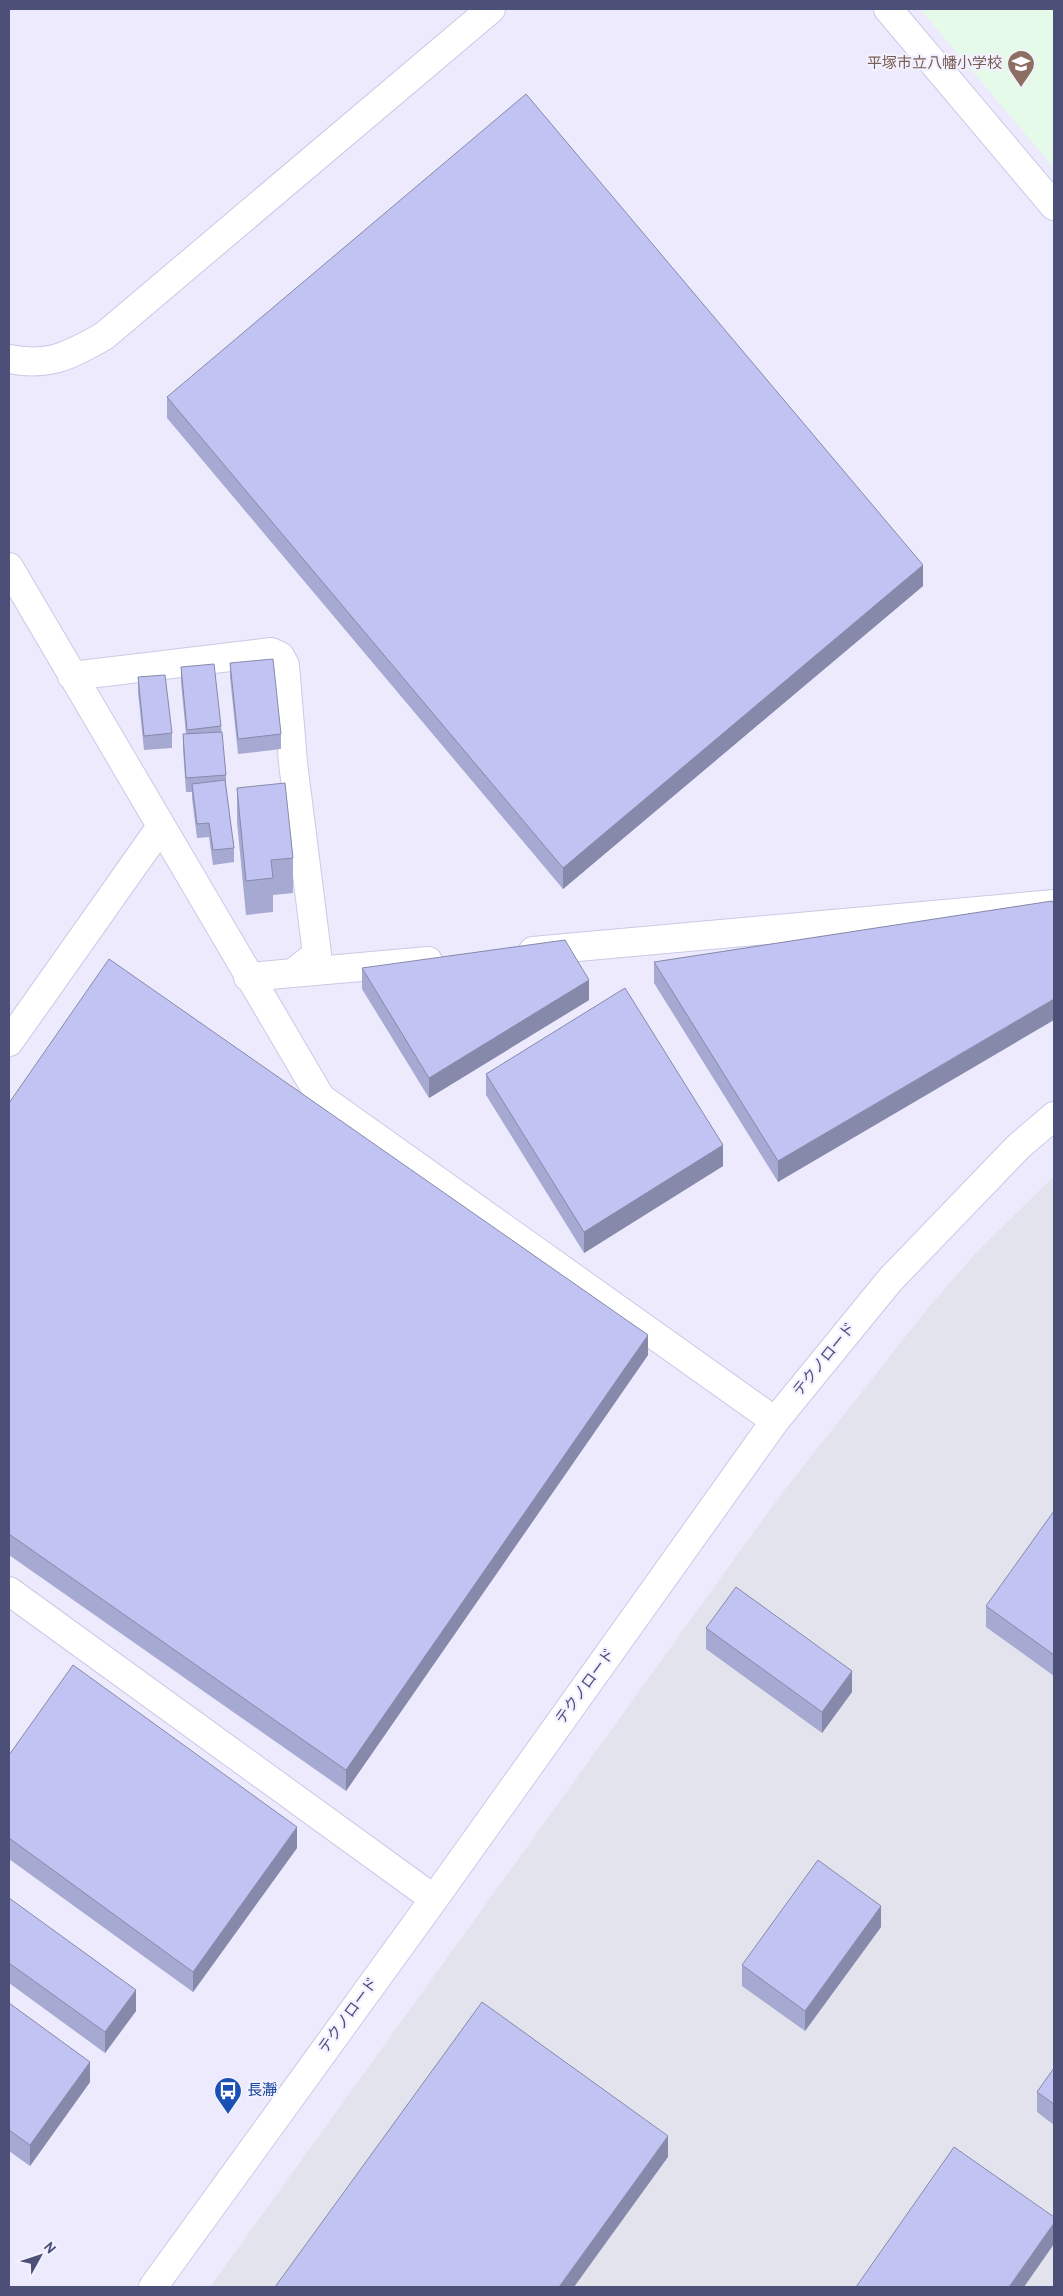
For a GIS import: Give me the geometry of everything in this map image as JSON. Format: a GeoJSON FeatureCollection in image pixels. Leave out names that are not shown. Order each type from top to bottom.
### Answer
{"type":"FeatureCollection","features":[{"type":"Feature","properties":{"kind":"street"},"geometry":{"type":"LineString","coordinates":[[9,359],[24,362],[68,356],[104,336],[490,9]]}},
{"type":"Feature","properties":{"kind":"street"},"geometry":{"type":"LineString","coordinates":[[888,9],[1054,206]]}},
{"type":"Feature","properties":{"kind":"street"},"geometry":{"type":"LineString","coordinates":[[9,568],[160,828],[321,1098],[776,1421]]}},
{"type":"Feature","properties":{"kind":"street"},"geometry":{"type":"LineString","coordinates":[[72,676],[270,652],[280,656],[285,665],[293,763],[317,954],[293,973]]}},
{"type":"Feature","properties":{"kind":"street"},"geometry":{"type":"LineString","coordinates":[[9,1042],[160,828]]}},
{"type":"Feature","properties":{"kind":"street"},"geometry":{"type":"LineString","coordinates":[[510,953],[1054,904]]}},
{"type":"Feature","properties":{"kind":"street"},"geometry":{"type":"LineString","coordinates":[[248,977],[451,958]]}},
{"type":"Feature","properties":{"kind":"street","name":"テクノロード"},"geometry":{"type":"LineString","coordinates":[[153,2287],[776,1421],[890,1280],[1018,1147],[1054,1116]]}},
{"type":"Feature","properties":{"kind":"street"},"geometry":{"type":"LineString","coordinates":[[9,1590],[434,1898]]}},
{"type":"Feature","properties":{"kind":"shaded area","name":"平塚市立八幡小学校"},"geometry":{"type":"Polygon","coordinates":[[[920,9],[1054,9],[1054,168],[920,9]]]}},
{"type":"Feature","properties":{"kind":"shaded area"},"geometry":{"type":"Polygon","coordinates":[[[1054,1176],[1054,2287],[210,2287],[779,1497],[928,1308],[974,1255],[1054,1176]]]}},
{"type":"Feature","properties":{"kind":"building"},"geometry":{"type":"Polygon","coordinates":[[[526,94],[923,565],[563,868],[167,397],[526,94]]]}},
{"type":"Feature","properties":{"kind":"building"},"geometry":{"type":"Polygon","coordinates":[[[273,659],[281,734],[238,739],[230,663],[273,659]]]}},
{"type":"Feature","properties":{"kind":"building"},"geometry":{"type":"Polygon","coordinates":[[[214,664],[221,726],[187,730],[181,667],[214,664]]]}},
{"type":"Feature","properties":{"kind":"building"},"geometry":{"type":"Polygon","coordinates":[[[165,675],[172,733],[144,736],[138,677],[165,675]]]}},
{"type":"Feature","properties":{"kind":"building"},"geometry":{"type":"Polygon","coordinates":[[[222,732],[226,775],[186,778],[183,734],[222,732]]]}},
{"type":"Feature","properties":{"kind":"building"},"geometry":{"type":"Polygon","coordinates":[[[225,780],[234,848],[213,850],[209,823],[197,824],[192,784],[225,780]]]}},
{"type":"Feature","properties":{"kind":"building"},"geometry":{"type":"Polygon","coordinates":[[[285,783],[293,858],[271,860],[273,878],[246,881],[237,788],[285,783]]]}},
{"type":"Feature","properties":{"kind":"building"},"geometry":{"type":"Polygon","coordinates":[[[1052,901],[1054,904],[1054,999],[778,1161],[654,962],[1052,901]]]}},
{"type":"Feature","properties":{"kind":"building"},"geometry":{"type":"Polygon","coordinates":[[[565,940],[589,980],[429,1078],[362,968],[565,940]]]}},
{"type":"Feature","properties":{"kind":"building"},"geometry":{"type":"Polygon","coordinates":[[[109,959],[648,1335],[346,1770],[9,1534],[9,1103],[109,959]]]}},
{"type":"Feature","properties":{"kind":"building"},"geometry":{"type":"Polygon","coordinates":[[[625,988],[723,1145],[584,1232],[486,1074],[625,988]]]}},
{"type":"Feature","properties":{"kind":"building"},"geometry":{"type":"Polygon","coordinates":[[[1054,1511],[1054,1655],[986,1606],[1054,1511]]]}},
{"type":"Feature","properties":{"kind":"building"},"geometry":{"type":"Polygon","coordinates":[[[736,1587],[852,1671],[822,1712],[706,1628],[736,1587]]]}},
{"type":"Feature","properties":{"kind":"building"},"geometry":{"type":"Polygon","coordinates":[[[73,1665],[297,1827],[193,1972],[9,1838],[9,1755],[73,1665]]]}},
{"type":"Feature","properties":{"kind":"building"},"geometry":{"type":"Polygon","coordinates":[[[818,1860],[881,1906],[805,2011],[742,1965],[818,1860]]]}},
{"type":"Feature","properties":{"kind":"building"},"geometry":{"type":"Polygon","coordinates":[[[9,1898],[136,1990],[105,2032],[9,1963],[9,1898]]]}},
{"type":"Feature","properties":{"kind":"building"},"geometry":{"type":"Polygon","coordinates":[[[482,2002],[668,2136],[559,2287],[275,2287],[482,2002]]]}},
{"type":"Feature","properties":{"kind":"building"},"geometry":{"type":"Polygon","coordinates":[[[9,2003],[90,2062],[30,2145],[9,2130],[9,2003]]]}},
{"type":"Feature","properties":{"kind":"building"},"geometry":{"type":"Polygon","coordinates":[[[1054,2068],[1054,2104],[1037,2092],[1054,2068]]]}},
{"type":"Feature","properties":{"kind":"building"},"geometry":{"type":"Polygon","coordinates":[[[954,2147],[1054,2217],[1054,2223],[1009,2287],[856,2287],[954,2147]]]}},
{"type":"Feature","properties":{"kind":"place","name":"平塚市立八幡小学校"},"geometry":{"type":"Point","coordinates":[1021,88]}},
{"type":"Feature","properties":{"kind":"place","name":"長瀞"},"geometry":{"type":"Point","coordinates":[228,2115]}}]}
